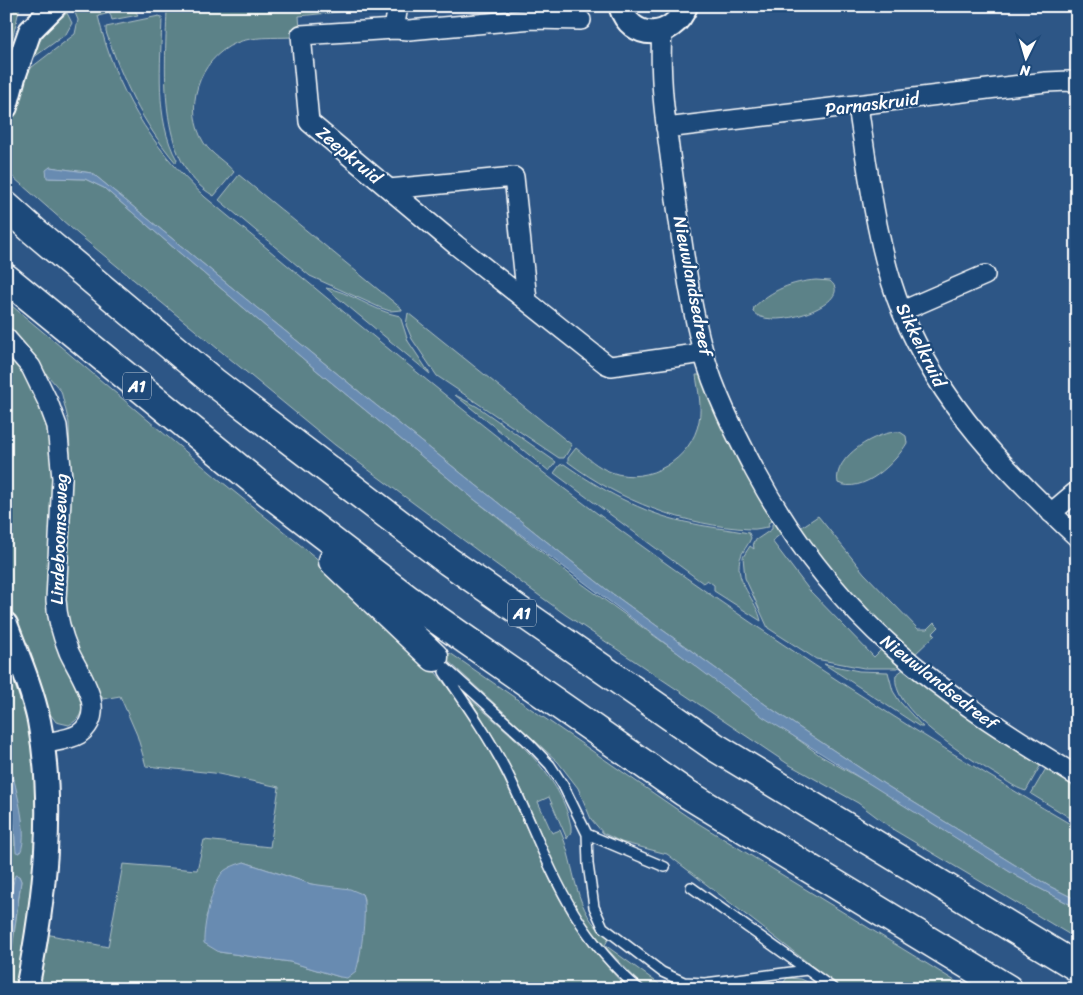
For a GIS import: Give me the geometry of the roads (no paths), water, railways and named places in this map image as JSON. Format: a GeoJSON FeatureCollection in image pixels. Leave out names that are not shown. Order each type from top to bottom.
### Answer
{"type":"FeatureCollection","features":[{"type":"Feature","properties":{"kind":"highway","name":"A1"},"geometry":{"type":"LineString","coordinates":[[6,206],[216,383],[448,561],[715,747],[1077,967]]}},
{"type":"Feature","properties":{"kind":"highway","name":"A1"},"geometry":{"type":"LineString","coordinates":[[6,278],[269,493],[409,600],[684,792],[1008,989]]}},
{"type":"Feature","properties":{"kind":"highway","name":"A1"},"geometry":{"type":"LineString","coordinates":[[269,493],[306,537],[434,657]]}},
{"type":"Feature","properties":{"kind":"street"},"geometry":{"type":"LineString","coordinates":[[7,102],[30,30],[55,6]]}},
{"type":"Feature","properties":{"kind":"street"},"geometry":{"type":"LineString","coordinates":[[394,28],[398,6]]}},
{"type":"Feature","properties":{"kind":"street"},"geometry":{"type":"LineString","coordinates":[[620,6],[624,17],[632,25],[651,33],[662,31],[674,25],[686,6]]}},
{"type":"Feature","properties":{"kind":"street","name":"Zeepkruid"},"geometry":{"type":"LineString","coordinates":[[581,20],[555,18],[409,30],[394,28],[301,35],[309,122],[606,364],[611,366],[704,353]]}},
{"type":"Feature","properties":{"kind":"street","name":"Nieuwlandsedreef"},"geometry":{"type":"LineString","coordinates":[[662,31],[660,54],[666,128],[684,259],[704,353],[728,417],[765,490],[801,547],[838,595],[888,644],[949,694],[1006,733],[1077,776]]}},
{"type":"Feature","properties":{"kind":"street","name":"Parnaskruid"},"geometry":{"type":"LineString","coordinates":[[666,128],[1046,82],[1069,81],[1077,84]]}},
{"type":"Feature","properties":{"kind":"street","name":"Sikkelkruid"},"geometry":{"type":"LineString","coordinates":[[858,106],[874,208],[902,311],[922,356],[952,404],[1004,468],[1077,537]]}},
{"type":"Feature","properties":{"kind":"street","name":"Zeepkruid"},"geometry":{"type":"LineString","coordinates":[[390,189],[514,176],[526,300]]}},
{"type":"Feature","properties":{"kind":"street"},"geometry":{"type":"LineString","coordinates":[[902,311],[985,275]]}},
{"type":"Feature","properties":{"kind":"street","name":"Lindeboomseweg"},"geometry":{"type":"LineString","coordinates":[[6,338],[31,366],[57,426],[62,478],[56,600],[57,616],[69,651],[91,696],[93,706],[90,722],[79,734],[42,744]]}},
{"type":"Feature","properties":{"kind":"street"},"geometry":{"type":"LineString","coordinates":[[1051,513],[1077,491]]}},
{"type":"Feature","properties":{"kind":"street"},"geometry":{"type":"LineString","coordinates":[[6,624],[32,696],[42,744],[46,788],[45,846],[37,938],[27,989]]}},
{"type":"Feature","properties":{"kind":"lane","name":"A1"},"geometry":{"type":"LineString","coordinates":[[434,657],[550,765],[569,795],[587,834],[588,864],[594,907],[603,927],[662,972],[677,980],[698,984],[807,970]]}},
{"type":"Feature","properties":{"kind":"lane","name":"A1"},"geometry":{"type":"LineString","coordinates":[[434,657],[473,715],[500,761],[567,902],[595,943],[639,989]]}},
{"type":"Feature","properties":{"kind":"lane"},"geometry":{"type":"LineString","coordinates":[[587,834],[664,867]]}},
{"type":"Feature","properties":{"kind":"lane"},"geometry":{"type":"LineString","coordinates":[[691,886],[834,989]]}},
{"type":"Feature","properties":{"kind":"water"},"geometry":{"type":"Polygon","coordinates":[[[50,167],[92,173],[367,398],[606,589],[773,710],[884,784],[1049,886],[1077,900],[1077,908],[1018,877],[763,717],[475,500],[315,369],[104,188],[85,179],[47,178],[46,170],[50,167]]]}},
{"type":"Feature","properties":{"kind":"water"},"geometry":{"type":"Polygon","coordinates":[[[6,748],[22,817],[23,843],[20,853],[16,852],[14,825],[6,786],[6,748]]]}},
{"type":"Feature","properties":{"kind":"water"},"geometry":{"type":"Polygon","coordinates":[[[244,862],[311,884],[350,889],[362,894],[364,900],[364,920],[362,944],[356,971],[347,978],[340,977],[290,962],[219,952],[204,943],[209,906],[215,886],[223,872],[244,862]]]}},
{"type":"Feature","properties":{"kind":"water"},"geometry":{"type":"Polygon","coordinates":[[[15,875],[19,876],[21,881],[6,989],[6,921],[15,875]]]}}]}
